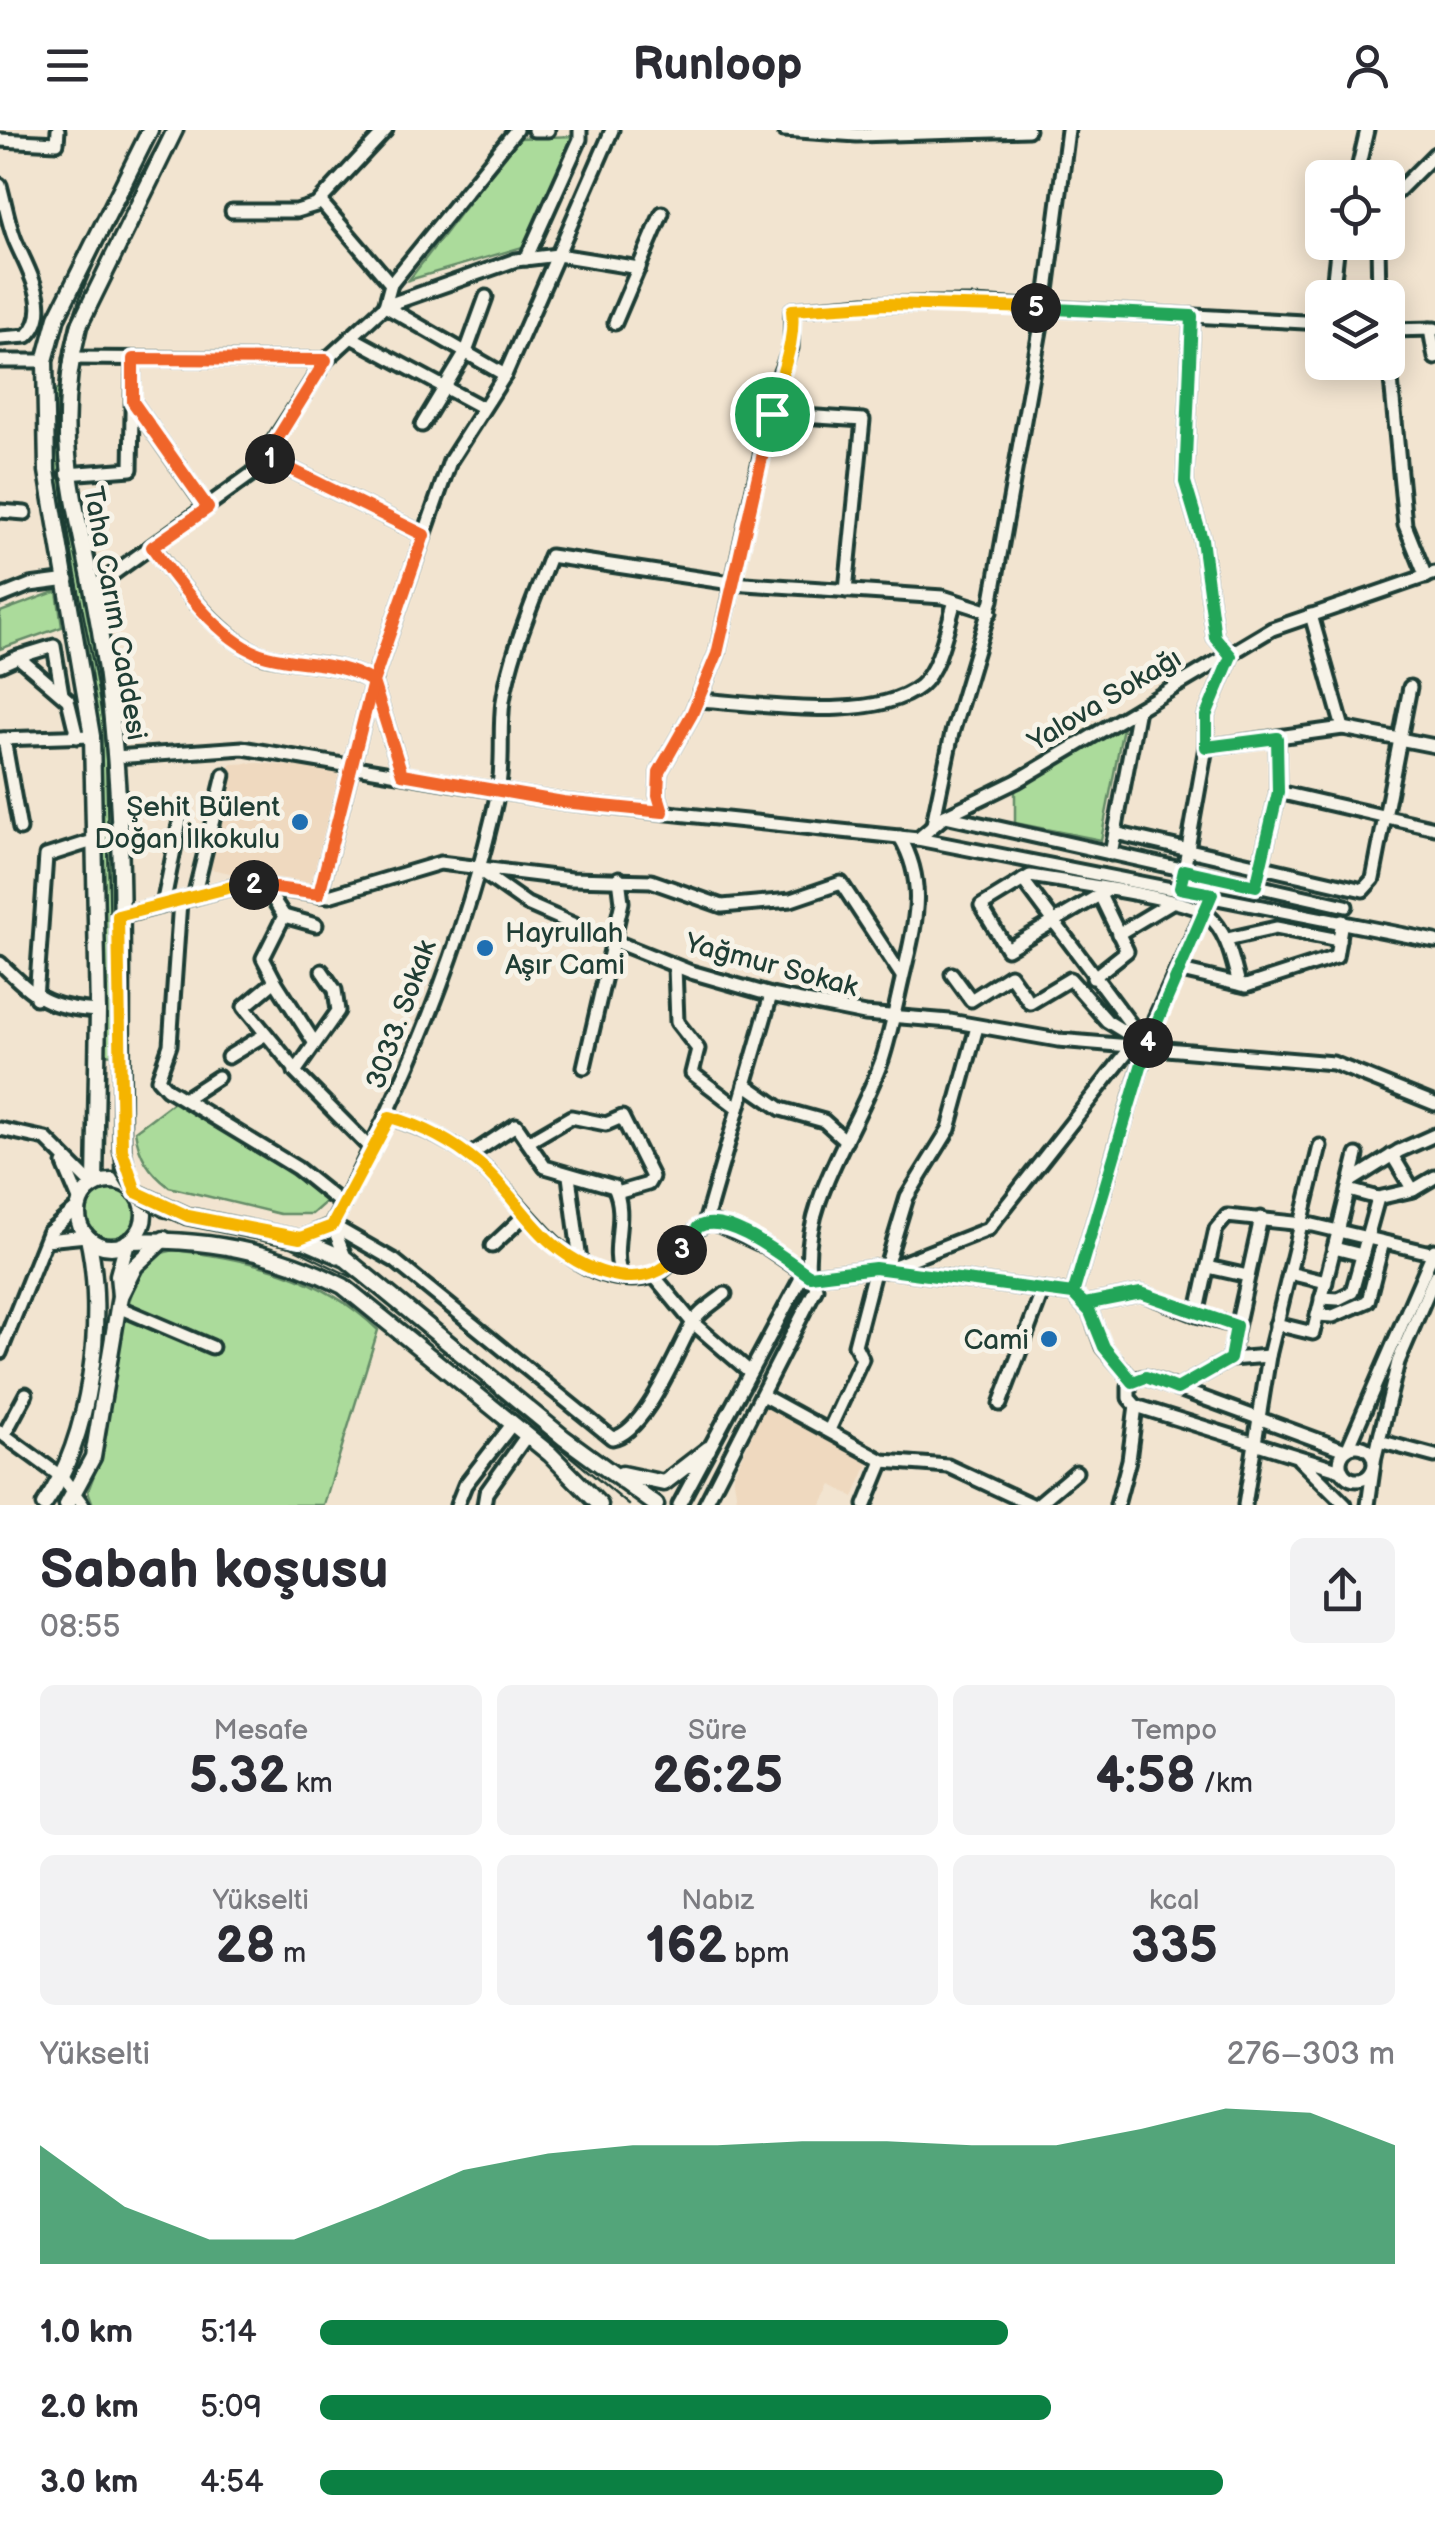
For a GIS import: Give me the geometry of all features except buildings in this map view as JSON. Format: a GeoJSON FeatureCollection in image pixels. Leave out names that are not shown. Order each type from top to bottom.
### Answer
{"type":"FeatureCollection","features":[{"type":"Feature","properties":{"kind":"main road","name":"Taha Carım Caddesi"},"geometry":{"type":"LineString","coordinates":[[94,1186],[96,840],[68,580],[48,472],[45,361],[57,317],[150,130]]}},
{"type":"Feature","properties":{"kind":"main road","name":"Taha Carım Caddesi"},"geometry":{"type":"LineString","coordinates":[[133,1190],[122,1150],[116,757],[92,589],[67,474],[65,429],[71,358],[102,271],[175,130]]}},
{"type":"Feature","properties":{"kind":"main road"},"geometry":{"type":"LineString","coordinates":[[44,1505],[63,1478],[77,1437],[98,1310],[79,1205],[94,1186],[114,1181],[188,1216],[300,1238],[346,1260],[656,1505]]}},
{"type":"Feature","properties":{"kind":"main road"},"geometry":{"type":"LineString","coordinates":[[76,1501],[92,1457],[119,1302],[118,1275],[129,1242],[143,1220],[133,1190]]}},
{"type":"Feature","properties":{"kind":"main road"},"geometry":{"type":"LineString","coordinates":[[87,1237],[107,1247],[164,1240],[252,1252],[304,1266],[330,1279],[513,1423],[580,1480],[600,1505]]}},
{"type":"Feature","properties":{"kind":"main road"},"geometry":{"type":"LineString","coordinates":[[119,1302],[135,1266],[164,1240]]}},
{"type":"Feature","properties":{"kind":"main road"},"geometry":{"type":"LineString","coordinates":[[604,1467],[660,1484],[708,1449]]}},
{"type":"Feature","properties":{"kind":"street"},"geometry":{"type":"LineString","coordinates":[[0,140],[58,143],[58,130]]}},
{"type":"Feature","properties":{"kind":"street"},"geometry":{"type":"LineString","coordinates":[[232,210],[296,211],[321,202],[386,130]]}},
{"type":"Feature","properties":{"kind":"street"},"geometry":{"type":"LineString","coordinates":[[385,306],[391,284],[516,130]]}},
{"type":"Feature","properties":{"kind":"street"},"geometry":{"type":"LineString","coordinates":[[534,130],[548,130]]}},
{"type":"Feature","properties":{"kind":"street"},"geometry":{"type":"LineString","coordinates":[[526,259],[580,139],[580,130]]}},
{"type":"Feature","properties":{"kind":"street"},"geometry":{"type":"LineString","coordinates":[[319,894],[373,682],[450,461],[505,375],[612,130]]}},
{"type":"Feature","properties":{"kind":"street"},"geometry":{"type":"LineString","coordinates":[[784,130],[1028,130]]}},
{"type":"Feature","properties":{"kind":"street"},"geometry":{"type":"LineString","coordinates":[[933,824],[952,732],[990,612],[1044,309],[1068,130]]}},
{"type":"Feature","properties":{"kind":"street"},"geometry":{"type":"LineString","coordinates":[[1360,160],[1367,130]]}},
{"type":"Feature","properties":{"kind":"street"},"geometry":{"type":"LineString","coordinates":[[1405,183],[1435,154]]}},
{"type":"Feature","properties":{"kind":"street"},"geometry":{"type":"LineString","coordinates":[[0,185],[13,236],[34,279],[39,308],[35,327],[28,336],[0,338]]}},
{"type":"Feature","properties":{"kind":"street"},"geometry":{"type":"LineString","coordinates":[[321,202],[391,284]]}},
{"type":"Feature","properties":{"kind":"street"},"geometry":{"type":"LineString","coordinates":[[615,322],[662,213]]}},
{"type":"Feature","properties":{"kind":"street"},"geometry":{"type":"LineString","coordinates":[[92,589],[208,508],[266,457],[326,360],[385,306],[526,259],[558,255],[639,268]]}},
{"type":"Feature","properties":{"kind":"street"},"geometry":{"type":"LineString","coordinates":[[422,425],[466,352],[486,297]]}},
{"type":"Feature","properties":{"kind":"street"},"geometry":{"type":"LineString","coordinates":[[663,812],[658,795],[659,772],[699,700],[717,654],[778,378],[791,348],[792,310],[886,304],[1305,322]]}},
{"type":"Feature","properties":{"kind":"street"},"geometry":{"type":"LineString","coordinates":[[385,306],[505,375]]}},
{"type":"Feature","properties":{"kind":"street"},"geometry":{"type":"LineString","coordinates":[[1180,888],[1206,747],[1206,716],[1231,656],[1215,637],[1202,539],[1185,482],[1192,316]]}},
{"type":"Feature","properties":{"kind":"street"},"geometry":{"type":"LineString","coordinates":[[1405,330],[1433,329],[1435,358]]}},
{"type":"Feature","properties":{"kind":"street"},"geometry":{"type":"LineString","coordinates":[[351,337],[484,408]]}},
{"type":"Feature","properties":{"kind":"street"},"geometry":{"type":"LineString","coordinates":[[71,358],[326,360]]}},
{"type":"Feature","properties":{"kind":"street"},"geometry":{"type":"LineString","coordinates":[[67,474],[131,469],[133,359]]}},
{"type":"Feature","properties":{"kind":"street"},"geometry":{"type":"LineString","coordinates":[[0,361],[45,361]]}},
{"type":"Feature","properties":{"kind":"street"},"geometry":{"type":"LineString","coordinates":[[1391,380],[1405,525],[1430,575]]}},
{"type":"Feature","properties":{"kind":"street"},"geometry":{"type":"LineString","coordinates":[[133,402],[208,508]]}},
{"type":"Feature","properties":{"kind":"street"},"geometry":{"type":"LineString","coordinates":[[772,414],[863,420],[846,591]]}},
{"type":"Feature","properties":{"kind":"street"},"geometry":{"type":"LineString","coordinates":[[266,457],[424,535]]}},
{"type":"Feature","properties":{"kind":"street"},"geometry":{"type":"LineString","coordinates":[[0,511],[24,513]]}},
{"type":"Feature","properties":{"kind":"street"},"geometry":{"type":"LineString","coordinates":[[152,547],[186,591],[246,648],[273,658],[336,665],[373,682],[402,774]]}},
{"type":"Feature","properties":{"kind":"street","name":"3033. Sokak"},"geometry":{"type":"LineString","coordinates":[[332,1226],[390,1117],[427,1030],[498,790],[506,687],[550,556],[731,583]]}},
{"type":"Feature","properties":{"kind":"street","name":"Yalova Sokağı"},"geometry":{"type":"LineString","coordinates":[[918,839],[946,816],[1017,781],[1272,628],[1430,575]]}},
{"type":"Feature","properties":{"kind":"street"},"geometry":{"type":"LineString","coordinates":[[0,597],[30,585],[68,580]]}},
{"type":"Feature","properties":{"kind":"street"},"geometry":{"type":"LineString","coordinates":[[731,583],[955,601],[990,612]]}},
{"type":"Feature","properties":{"kind":"street"},"geometry":{"type":"LineString","coordinates":[[699,700],[818,707],[868,706],[901,697],[930,673],[955,601]]}},
{"type":"Feature","properties":{"kind":"street"},"geometry":{"type":"LineString","coordinates":[[1312,615],[1343,728]]}},
{"type":"Feature","properties":{"kind":"street"},"geometry":{"type":"LineString","coordinates":[[0,665],[54,646],[62,694]]}},
{"type":"Feature","properties":{"kind":"street"},"geometry":{"type":"LineString","coordinates":[[18,657],[68,700],[84,736],[2,739],[20,829]]}},
{"type":"Feature","properties":{"kind":"street"},"geometry":{"type":"LineString","coordinates":[[1115,833],[1363,890],[1372,879],[1410,687]]}},
{"type":"Feature","properties":{"kind":"street"},"geometry":{"type":"LineString","coordinates":[[1112,854],[1138,709]]}},
{"type":"Feature","properties":{"kind":"street"},"geometry":{"type":"LineString","coordinates":[[1206,747],[1343,728],[1435,746]]}},
{"type":"Feature","properties":{"kind":"street"},"geometry":{"type":"LineString","coordinates":[[1256,886],[1278,792],[1277,738]]}},
{"type":"Feature","properties":{"kind":"street"},"geometry":{"type":"LineString","coordinates":[[116,757],[243,748],[498,790],[918,839],[1435,941]]}},
{"type":"Feature","properties":{"kind":"street"},"geometry":{"type":"LineString","coordinates":[[194,897],[224,775]]}},
{"type":"Feature","properties":{"kind":"street"},"geometry":{"type":"LineString","coordinates":[[1278,792],[1435,828]]}},
{"type":"Feature","properties":{"kind":"street"},"geometry":{"type":"LineString","coordinates":[[946,816],[1346,906]]}},
{"type":"Feature","properties":{"kind":"street"},"geometry":{"type":"LineString","coordinates":[[163,905],[180,820]]}},
{"type":"Feature","properties":{"kind":"street"},"geometry":{"type":"LineString","coordinates":[[705,1505],[764,1396],[809,1281],[813,1226],[882,1060],[918,903],[913,865],[900,837]]}},
{"type":"Feature","properties":{"kind":"street"},"geometry":{"type":"LineString","coordinates":[[36,998],[46,856],[96,840]]}},
{"type":"Feature","properties":{"kind":"street"},"geometry":{"type":"LineString","coordinates":[[118,916],[243,884],[329,896],[440,862],[571,879],[659,882],[700,902],[722,906],[791,900],[841,883],[902,976]]}},
{"type":"Feature","properties":{"kind":"street","name":"Yağmur Sokak"},"geometry":{"type":"LineString","coordinates":[[476,868],[527,904],[675,966],[770,995],[1046,1038],[1333,1062],[1435,1104]]}},
{"type":"Feature","properties":{"kind":"street"},"geometry":{"type":"LineString","coordinates":[[1104,893],[1006,949],[980,906],[1030,876],[1204,910],[1227,939],[1239,984]]}},
{"type":"Feature","properties":{"kind":"street"},"geometry":{"type":"LineString","coordinates":[[584,1067],[622,898],[619,878]]}},
{"type":"Feature","properties":{"kind":"street"},"geometry":{"type":"LineString","coordinates":[[1023,880],[1147,1045]]}},
{"type":"Feature","properties":{"kind":"street"},"geometry":{"type":"LineString","coordinates":[[265,887],[284,916],[316,925]]}},
{"type":"Feature","properties":{"kind":"street"},"geometry":{"type":"LineString","coordinates":[[1093,978],[1127,951],[1104,893]]}},
{"type":"Feature","properties":{"kind":"street"},"geometry":{"type":"LineString","coordinates":[[1073,1294],[1147,1045],[1176,970],[1212,894]]}},
{"type":"Feature","properties":{"kind":"street"},"geometry":{"type":"LineString","coordinates":[[180,901],[170,1045],[157,1075],[164,1087],[297,1168],[343,1205]]}},
{"type":"Feature","properties":{"kind":"street"},"geometry":{"type":"LineString","coordinates":[[1118,934],[1170,902]]}},
{"type":"Feature","properties":{"kind":"street"},"geometry":{"type":"LineString","coordinates":[[284,916],[263,958],[314,1042]]}},
{"type":"Feature","properties":{"kind":"street"},"geometry":{"type":"LineString","coordinates":[[1176,970],[1239,984],[1336,957],[1342,921]]}},
{"type":"Feature","properties":{"kind":"street"},"geometry":{"type":"LineString","coordinates":[[1227,939],[1276,928],[1339,940]]}},
{"type":"Feature","properties":{"kind":"street"},"geometry":{"type":"LineString","coordinates":[[0,963],[36,998],[54,1007],[98,1011]]}},
{"type":"Feature","properties":{"kind":"street"},"geometry":{"type":"LineString","coordinates":[[675,966],[677,1022],[698,1050],[692,1073],[738,1108]]}},
{"type":"Feature","properties":{"kind":"street"},"geometry":{"type":"LineString","coordinates":[[294,1069],[334,1019],[338,1006],[336,990],[322,971]]}},
{"type":"Feature","properties":{"kind":"street"},"geometry":{"type":"LineString","coordinates":[[952,974],[971,1000],[1010,975],[1030,1003],[1070,980],[1108,1021],[1147,1045]]}},
{"type":"Feature","properties":{"kind":"street"},"geometry":{"type":"LineString","coordinates":[[275,981],[244,1007],[294,1069],[372,1150]]}},
{"type":"Feature","properties":{"kind":"street"},"geometry":{"type":"LineString","coordinates":[[390,1117],[431,1132],[469,1156],[554,1245],[580,1261],[622,1277],[654,1276],[672,1264],[705,1223],[770,995]]}},
{"type":"Feature","properties":{"kind":"street"},"geometry":{"type":"LineString","coordinates":[[829,1430],[862,1359],[855,1346],[907,1198],[949,1129],[977,1027]]}},
{"type":"Feature","properties":{"kind":"street"},"geometry":{"type":"LineString","coordinates":[[228,1058],[266,1034]]}},
{"type":"Feature","properties":{"kind":"street"},"geometry":{"type":"LineString","coordinates":[[705,1223],[723,1224],[809,1281],[880,1269],[988,1229],[1133,1045]]}},
{"type":"Feature","properties":{"kind":"street"},"geometry":{"type":"LineString","coordinates":[[184,1099],[218,1078]]}},
{"type":"Feature","properties":{"kind":"street"},"geometry":{"type":"LineString","coordinates":[[745,1084],[781,1109],[824,1120],[846,1141]]}},
{"type":"Feature","properties":{"kind":"street"},"geometry":{"type":"LineString","coordinates":[[528,1142],[571,1117],[588,1117],[604,1124],[622,1118],[652,1177],[646,1185],[617,1193]]}},
{"type":"Feature","properties":{"kind":"street"},"geometry":{"type":"LineString","coordinates":[[469,1156],[516,1124],[545,1167],[614,1187],[622,1221],[616,1257],[622,1277]]}},
{"type":"Feature","properties":{"kind":"street"},"geometry":{"type":"LineString","coordinates":[[1,1130],[46,1140],[94,1186]]}},
{"type":"Feature","properties":{"kind":"street"},"geometry":{"type":"LineString","coordinates":[[1350,1186],[1392,1155],[1435,1136]]}},
{"type":"Feature","properties":{"kind":"street"},"geometry":{"type":"LineString","coordinates":[[0,1353],[46,1240],[56,1222],[79,1205],[69,1172],[46,1140]]}},
{"type":"Feature","properties":{"kind":"street"},"geometry":{"type":"LineString","coordinates":[[1245,1505],[1268,1356],[1320,1146]]}},
{"type":"Feature","properties":{"kind":"street"},"geometry":{"type":"LineString","coordinates":[[1276,1324],[1313,1333],[1357,1155]]}},
{"type":"Feature","properties":{"kind":"street"},"geometry":{"type":"LineString","coordinates":[[1392,1155],[1413,1190]]}},
{"type":"Feature","properties":{"kind":"street"},"geometry":{"type":"LineString","coordinates":[[568,1176],[580,1261]]}},
{"type":"Feature","properties":{"kind":"street"},"geometry":{"type":"LineString","coordinates":[[1350,1186],[1378,1198],[1413,1190],[1435,1177]]}},
{"type":"Feature","properties":{"kind":"street"},"geometry":{"type":"LineString","coordinates":[[1322,1298],[1338,1299],[1352,1292],[1378,1198]]}},
{"type":"Feature","properties":{"kind":"street"},"geometry":{"type":"LineString","coordinates":[[492,1246],[525,1215]]}},
{"type":"Feature","properties":{"kind":"street"},"geometry":{"type":"LineString","coordinates":[[1198,1315],[1222,1220],[1234,1215],[1301,1223],[1434,1252],[1348,1445],[1342,1472],[1345,1505]]}},
{"type":"Feature","properties":{"kind":"street"},"geometry":{"type":"LineString","coordinates":[[1230,1359],[1261,1218]]}},
{"type":"Feature","properties":{"kind":"street"},"geometry":{"type":"LineString","coordinates":[[300,1238],[332,1226]]}},
{"type":"Feature","properties":{"kind":"street"},"geometry":{"type":"LineString","coordinates":[[332,1226],[346,1260]]}},
{"type":"Feature","properties":{"kind":"street"},"geometry":{"type":"LineString","coordinates":[[332,1226],[394,1261],[612,1438],[623,1435],[644,1410],[677,1358],[692,1322],[725,1294]]}},
{"type":"Feature","properties":{"kind":"street"},"geometry":{"type":"LineString","coordinates":[[46,1240],[87,1237]]}},
{"type":"Feature","properties":{"kind":"street"},"geometry":{"type":"LineString","coordinates":[[1317,1315],[1333,1316],[1368,1301],[1382,1242]]}},
{"type":"Feature","properties":{"kind":"street"},"geometry":{"type":"LineString","coordinates":[[1334,1248],[1362,1255]]}},
{"type":"Feature","properties":{"kind":"street"},"geometry":{"type":"LineString","coordinates":[[1208,1267],[1248,1276]]}},
{"type":"Feature","properties":{"kind":"street"},"geometry":{"type":"LineString","coordinates":[[880,1269],[1073,1294],[1085,1304],[1104,1347],[1133,1382]]}},
{"type":"Feature","properties":{"kind":"street"},"geometry":{"type":"LineString","coordinates":[[1289,1273],[1326,1282]]}},
{"type":"Feature","properties":{"kind":"street"},"geometry":{"type":"LineString","coordinates":[[654,1276],[692,1322],[750,1372]]}},
{"type":"Feature","properties":{"kind":"street"},"geometry":{"type":"LineString","coordinates":[[1368,1505],[1398,1362],[1435,1276]]}},
{"type":"Feature","properties":{"kind":"street"},"geometry":{"type":"LineString","coordinates":[[678,1505],[750,1372],[809,1281]]}},
{"type":"Feature","properties":{"kind":"street"},"geometry":{"type":"LineString","coordinates":[[1000,1404],[1043,1290]]}},
{"type":"Feature","properties":{"kind":"street"},"geometry":{"type":"LineString","coordinates":[[1085,1304],[1141,1293],[1236,1326]]}},
{"type":"Feature","properties":{"kind":"street"},"geometry":{"type":"LineString","coordinates":[[119,1302],[212,1347]]}},
{"type":"Feature","properties":{"kind":"street"},"geometry":{"type":"LineString","coordinates":[[1177,1389],[1230,1359],[1268,1356]]}},
{"type":"Feature","properties":{"kind":"street"},"geometry":{"type":"LineString","coordinates":[[1146,1377],[1257,1418],[1364,1447],[1374,1465],[1360,1480],[1136,1406],[1128,1395],[1133,1382],[1146,1377]]}},
{"type":"Feature","properties":{"kind":"street"},"geometry":{"type":"LineString","coordinates":[[26,1394],[2,1434],[63,1478],[76,1501]]}},
{"type":"Feature","properties":{"kind":"street"},"geometry":{"type":"LineString","coordinates":[[764,1396],[883,1462],[948,1466],[1035,1505],[1076,1472]]}},
{"type":"Feature","properties":{"kind":"street"},"geometry":{"type":"LineString","coordinates":[[1116,1505],[1129,1460],[1136,1406]]}},
{"type":"Feature","properties":{"kind":"street"},"geometry":{"type":"LineString","coordinates":[[457,1505],[465,1486],[513,1423]]}},
{"type":"Feature","properties":{"kind":"street"},"geometry":{"type":"LineString","coordinates":[[484,1505],[486,1493],[527,1435]]}},
{"type":"Feature","properties":{"kind":"street"},"geometry":{"type":"LineString","coordinates":[[1380,1441],[1435,1456]]}},
{"type":"Feature","properties":{"kind":"street"},"geometry":{"type":"LineString","coordinates":[[1296,1456],[1345,1505]]}},
{"type":"Feature","properties":{"kind":"street"},"geometry":{"type":"LineString","coordinates":[[865,1505],[883,1462]]}},
{"type":"Feature","properties":{"kind":"shaded area"},"geometry":{"type":"Polygon","coordinates":[[[231,764],[346,771],[312,890],[206,868],[231,764]]]}},
{"type":"Feature","properties":{"kind":"shaded area"},"geometry":{"type":"Polygon","coordinates":[[[767,1403],[821,1429],[819,1434],[869,1462],[854,1497],[832,1485],[821,1505],[738,1505],[733,1475],[767,1403]]]}},
{"type":"Feature","properties":{"kind":"green space"},"geometry":{"type":"Polygon","coordinates":[[[576,136],[526,246],[409,280],[518,138],[576,136]]]}},
{"type":"Feature","properties":{"kind":"green space"},"geometry":{"type":"Polygon","coordinates":[[[54,389],[62,390],[64,469],[99,666],[109,749],[114,1055],[101,1054],[100,769],[86,638],[58,497],[52,425],[54,389]]]}},
{"type":"Feature","properties":{"kind":"green space"},"geometry":{"type":"Polygon","coordinates":[[[57,591],[62,627],[0,649],[0,612],[57,591]]]}},
{"type":"Feature","properties":{"kind":"green space"},"geometry":{"type":"Polygon","coordinates":[[[1123,727],[1101,840],[1015,823],[1015,790],[1123,727]]]}},
{"type":"Feature","properties":{"kind":"green space"},"geometry":{"type":"Polygon","coordinates":[[[176,1100],[329,1199],[312,1214],[280,1214],[169,1187],[146,1163],[135,1131],[176,1100]]]}},
{"type":"Feature","properties":{"kind":"green space"},"geometry":{"type":"Polygon","coordinates":[[[111,1188],[129,1196],[137,1214],[129,1232],[111,1240],[93,1232],[85,1214],[93,1196],[111,1188]]]}},
{"type":"Feature","properties":{"kind":"green space"},"geometry":{"type":"Polygon","coordinates":[[[174,1250],[284,1273],[333,1296],[378,1330],[324,1505],[93,1505],[88,1491],[101,1456],[124,1317],[139,1271],[154,1255],[174,1250]]]}},
{"type":"Feature","properties":{"kind":"tram line"},"geometry":{"type":"LineString","coordinates":[[165,130],[108,235],[79,300],[64,355],[59,411],[60,468],[67,524],[106,750],[115,1172],[132,1199],[161,1217],[291,1247],[358,1280],[629,1505]]}},
{"type":"Feature","properties":{"kind":"place","name":"Şehit Bülent Doğan İlkokulu"},"geometry":{"type":"Point","coordinates":[300,822]}},
{"type":"Feature","properties":{"kind":"place","name":"Hayrullah Aşır Cami"},"geometry":{"type":"Point","coordinates":[485,948]}},
{"type":"Feature","properties":{"kind":"place","name":"Cami"},"geometry":{"type":"Point","coordinates":[1049,1339]}},
{"type":"Feature","properties":{"kind":"route"},"geometry":{"type":"LineString","coordinates":[[772,414],[717,654],[692,714],[659,772],[658,795],[663,812],[563,802],[402,774],[373,682],[424,535],[266,457],[326,360],[133,359],[133,402],[208,508],[152,547],[163,562],[186,591],[246,648],[273,658],[336,665],[373,682],[319,894],[243,884],[118,916],[122,1150],[131,1188],[188,1216],[300,1238],[332,1226],[390,1117],[431,1132],[469,1156],[503,1187],[554,1245],[609,1274],[636,1279],[657,1275],[672,1264],[698,1227],[713,1222],[766,1246],[810,1276],[875,1268],[1073,1294],[1090,1312],[1104,1347],[1133,1382],[1146,1377],[1177,1389],[1230,1359],[1236,1326],[1141,1293],[1085,1304],[1073,1294],[1155,1018],[1212,894],[1180,888],[1184,870],[1256,886],[1278,792],[1277,738],[1206,747],[1206,716],[1231,656],[1215,637],[1202,539],[1185,482],[1192,316],[973,304],[864,304],[792,310],[791,348],[778,378],[772,414]]}}]}
